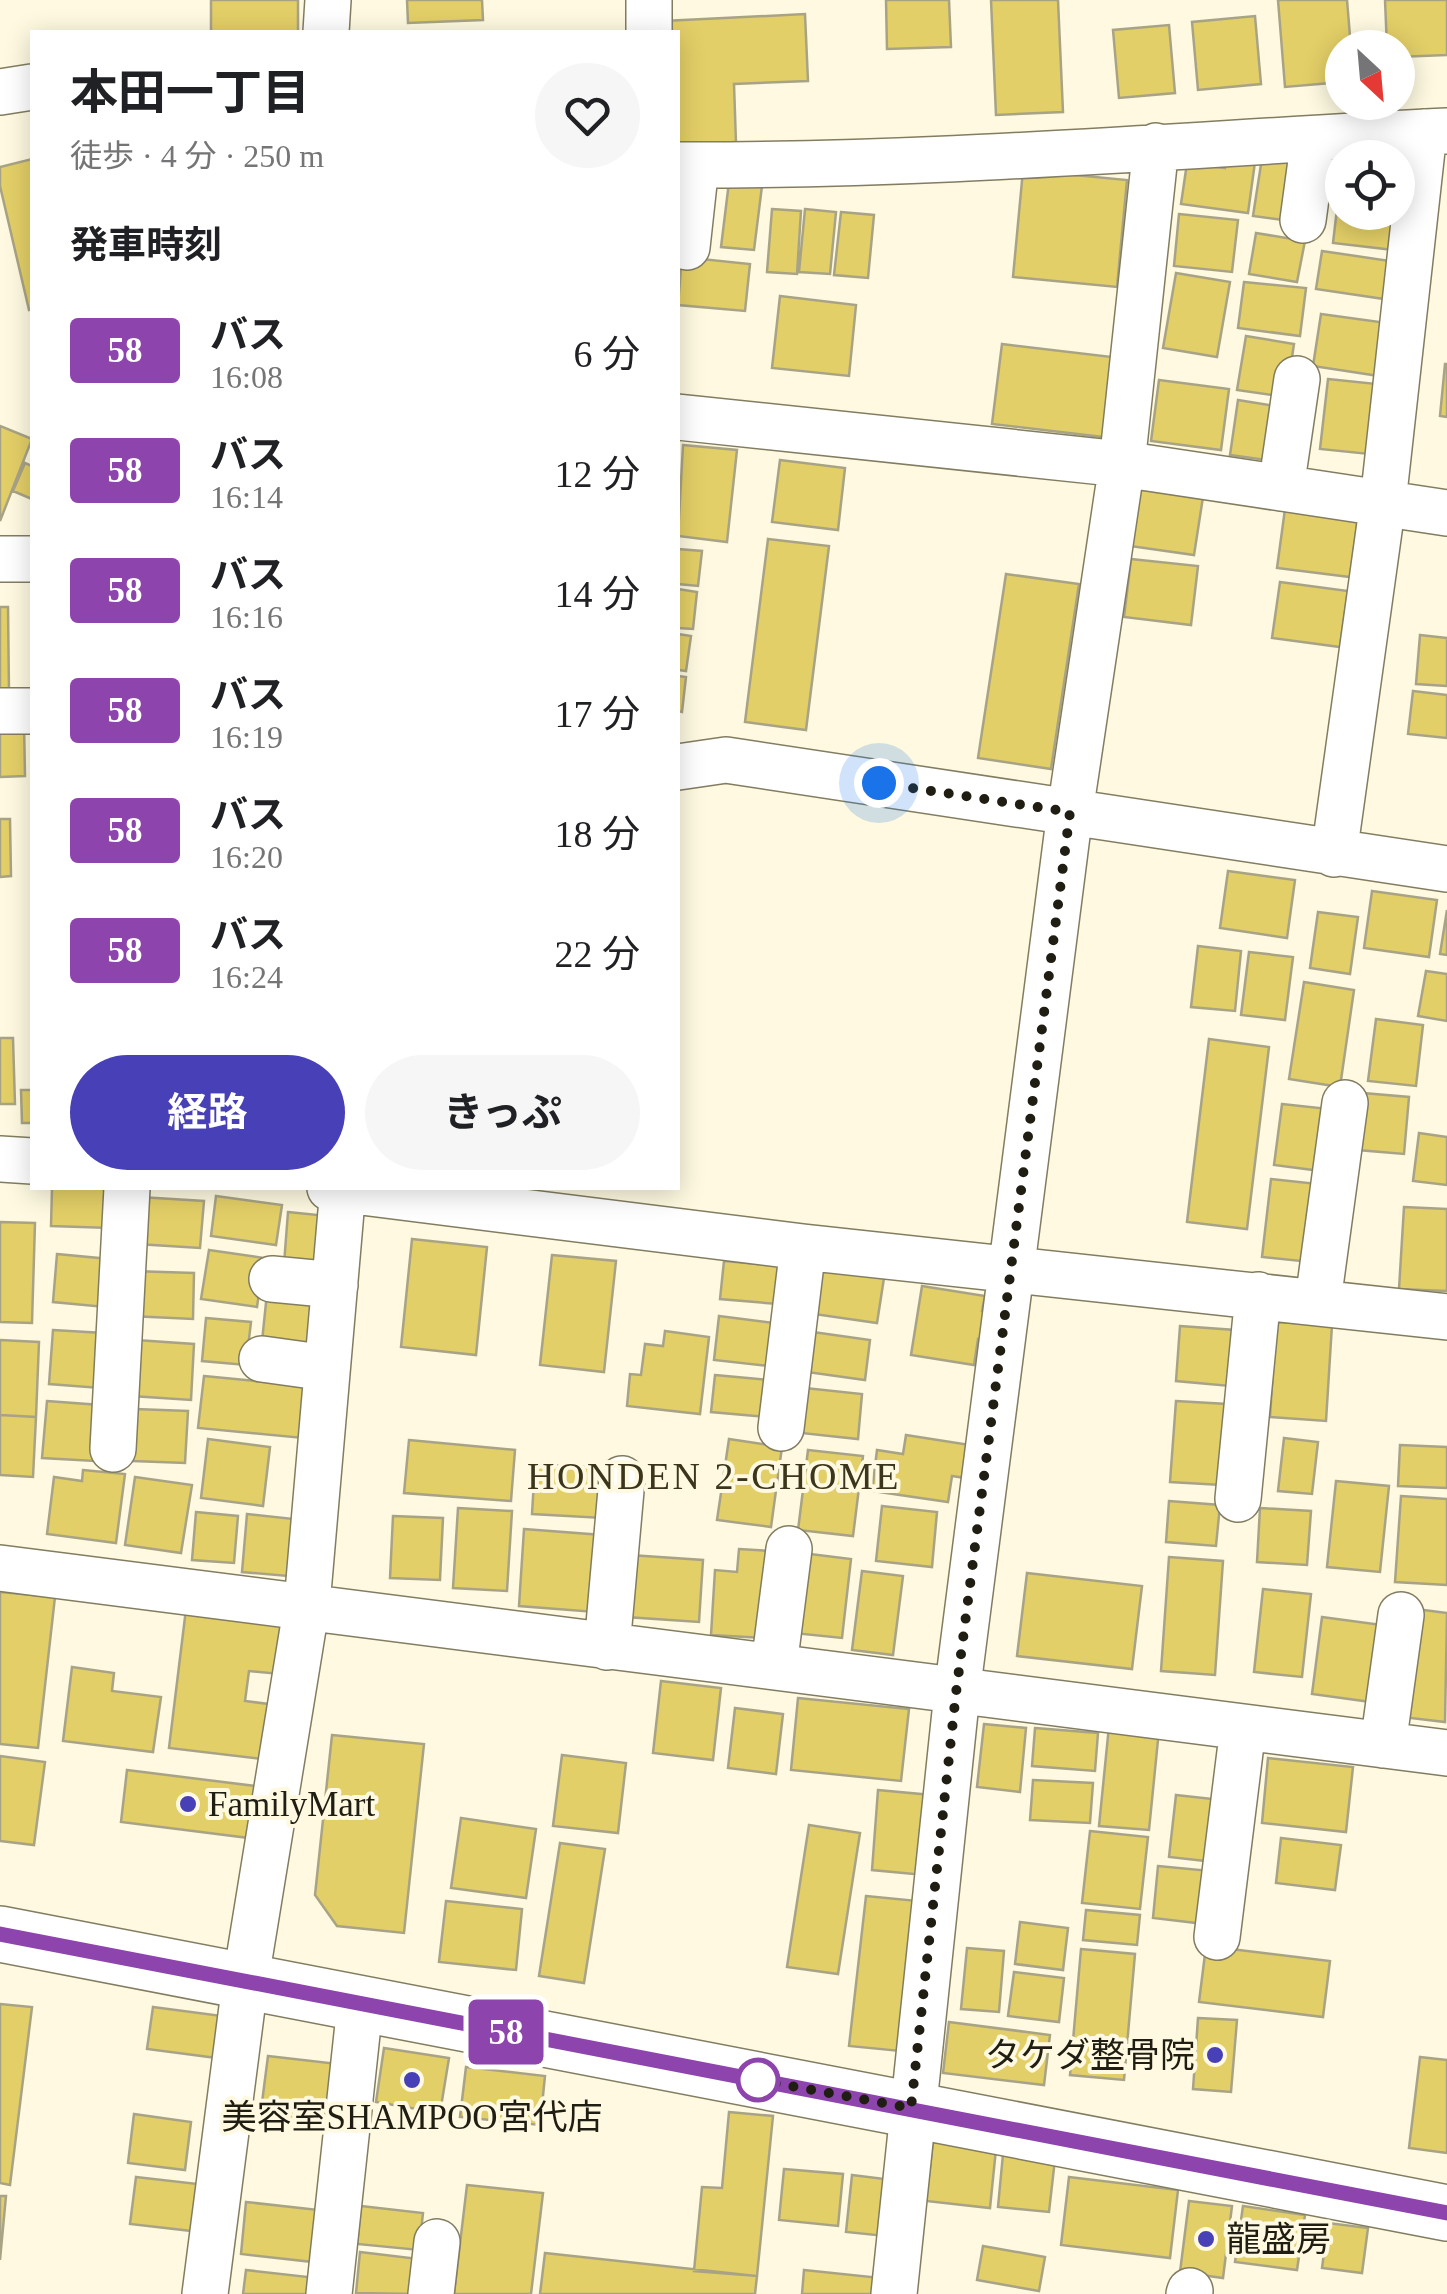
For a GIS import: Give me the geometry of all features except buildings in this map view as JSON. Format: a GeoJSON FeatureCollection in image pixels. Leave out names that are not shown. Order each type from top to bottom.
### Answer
{"type":"FeatureCollection","features":[{"type":"Feature","properties":{"kind":"main road"},"geometry":{"type":"LineString","coordinates":[[0,1934],[1447,2213]]}},
{"type":"Feature","properties":{"kind":"street"},"geometry":{"type":"LineString","coordinates":[[326,30],[328,0]]}},
{"type":"Feature","properties":{"kind":"street"},"geometry":{"type":"LineString","coordinates":[[649,0],[649,30]]}},
{"type":"Feature","properties":{"kind":"street"},"geometry":{"type":"LineString","coordinates":[[0,92],[30,87]]}},
{"type":"Feature","properties":{"kind":"street"},"geometry":{"type":"LineString","coordinates":[[687,246],[687,165],[987,160],[1156,146],[1436,132],[1334,854]]}},
{"type":"Feature","properties":{"kind":"street"},"geometry":{"type":"LineString","coordinates":[[1303,220],[1314,139]]}},
{"type":"Feature","properties":{"kind":"street"},"geometry":{"type":"LineString","coordinates":[[894,2294],[956,1693],[1070,812],[1122,464],[1156,146]]}},
{"type":"Feature","properties":{"kind":"street"},"geometry":{"type":"LineString","coordinates":[[1280,488],[1297,379]]}},
{"type":"Feature","properties":{"kind":"street"},"geometry":{"type":"LineString","coordinates":[[680,417],[1122,464],[1447,513]]}},
{"type":"Feature","properties":{"kind":"street"},"geometry":{"type":"LineString","coordinates":[[0,559],[30,559]]}},
{"type":"Feature","properties":{"kind":"street"},"geometry":{"type":"LineString","coordinates":[[0,711],[30,711]]}},
{"type":"Feature","properties":{"kind":"street"},"geometry":{"type":"LineString","coordinates":[[680,767],[726,760],[1447,869]]}},
{"type":"Feature","properties":{"kind":"street"},"geometry":{"type":"LineString","coordinates":[[1318,1302],[1345,1103]]}},
{"type":"Feature","properties":{"kind":"street"},"geometry":{"type":"LineString","coordinates":[[0,1159],[30,1161]]}},
{"type":"Feature","properties":{"kind":"street"},"geometry":{"type":"LineString","coordinates":[[113,1449],[127,1190]]}},
{"type":"Feature","properties":{"kind":"street"},"geometry":{"type":"LineString","coordinates":[[205,2294],[245,1984],[307,1604],[339,1190]]}},
{"type":"Feature","properties":{"kind":"street"},"geometry":{"type":"LineString","coordinates":[[355,1190],[803,1247],[1447,1317]]}},
{"type":"Feature","properties":{"kind":"street"},"geometry":{"type":"LineString","coordinates":[[782,1428],[803,1247]]}},
{"type":"Feature","properties":{"kind":"street"},"geometry":{"type":"LineString","coordinates":[[272,1278],[334,1286]]}},
{"type":"Feature","properties":{"kind":"street"},"geometry":{"type":"LineString","coordinates":[[1238,1499],[1258,1294]]}},
{"type":"Feature","properties":{"kind":"street"},"geometry":{"type":"LineString","coordinates":[[262,1360],[327,1368]]}},
{"type":"Feature","properties":{"kind":"street"},"geometry":{"type":"LineString","coordinates":[[607,1646],[622,1480]]}},
{"type":"Feature","properties":{"kind":"street"},"geometry":{"type":"LineString","coordinates":[[774,1666],[789,1549]]}},
{"type":"Feature","properties":{"kind":"street"},"geometry":{"type":"LineString","coordinates":[[0,1568],[307,1604],[956,1693],[1447,1753]]}},
{"type":"Feature","properties":{"kind":"street"},"geometry":{"type":"LineString","coordinates":[[1383,1746],[1402,1615]]}},
{"type":"Feature","properties":{"kind":"street"},"geometry":{"type":"LineString","coordinates":[[1218,1937],[1243,1728]]}},
{"type":"Feature","properties":{"kind":"street"},"geometry":{"type":"LineString","coordinates":[[329,2294],[360,2006]]}},
{"type":"Feature","properties":{"kind":"street"},"geometry":{"type":"LineString","coordinates":[[432,2294],[437,2242]]}},
{"type":"Feature","properties":{"kind":"bus line","name":"58"},"geometry":{"type":"LineString","coordinates":[[0,1934],[1447,2213]]}},
{"type":"Feature","properties":{"kind":"place","name":"FamilyMart"},"geometry":{"type":"Point","coordinates":[188,1804]}},
{"type":"Feature","properties":{"kind":"place","name":"タケダ整骨院"},"geometry":{"type":"Point","coordinates":[1215,2055]}},
{"type":"Feature","properties":{"kind":"place","name":"美容室SHAMPOO宮代店"},"geometry":{"type":"Point","coordinates":[412,2080]}},
{"type":"Feature","properties":{"kind":"place","name":"龍盛房"},"geometry":{"type":"Point","coordinates":[1206,2239]}},
{"type":"Feature","properties":{"kind":"district","name":"HONDEN 2-CHOME"},"geometry":{"type":"Point","coordinates":[714,1476]}},
{"type":"Feature","properties":{"kind":"route"},"geometry":{"type":"LineString","coordinates":[[758,2080],[911,2108],[956,1693],[1070,812],[879,783]]}}]}
